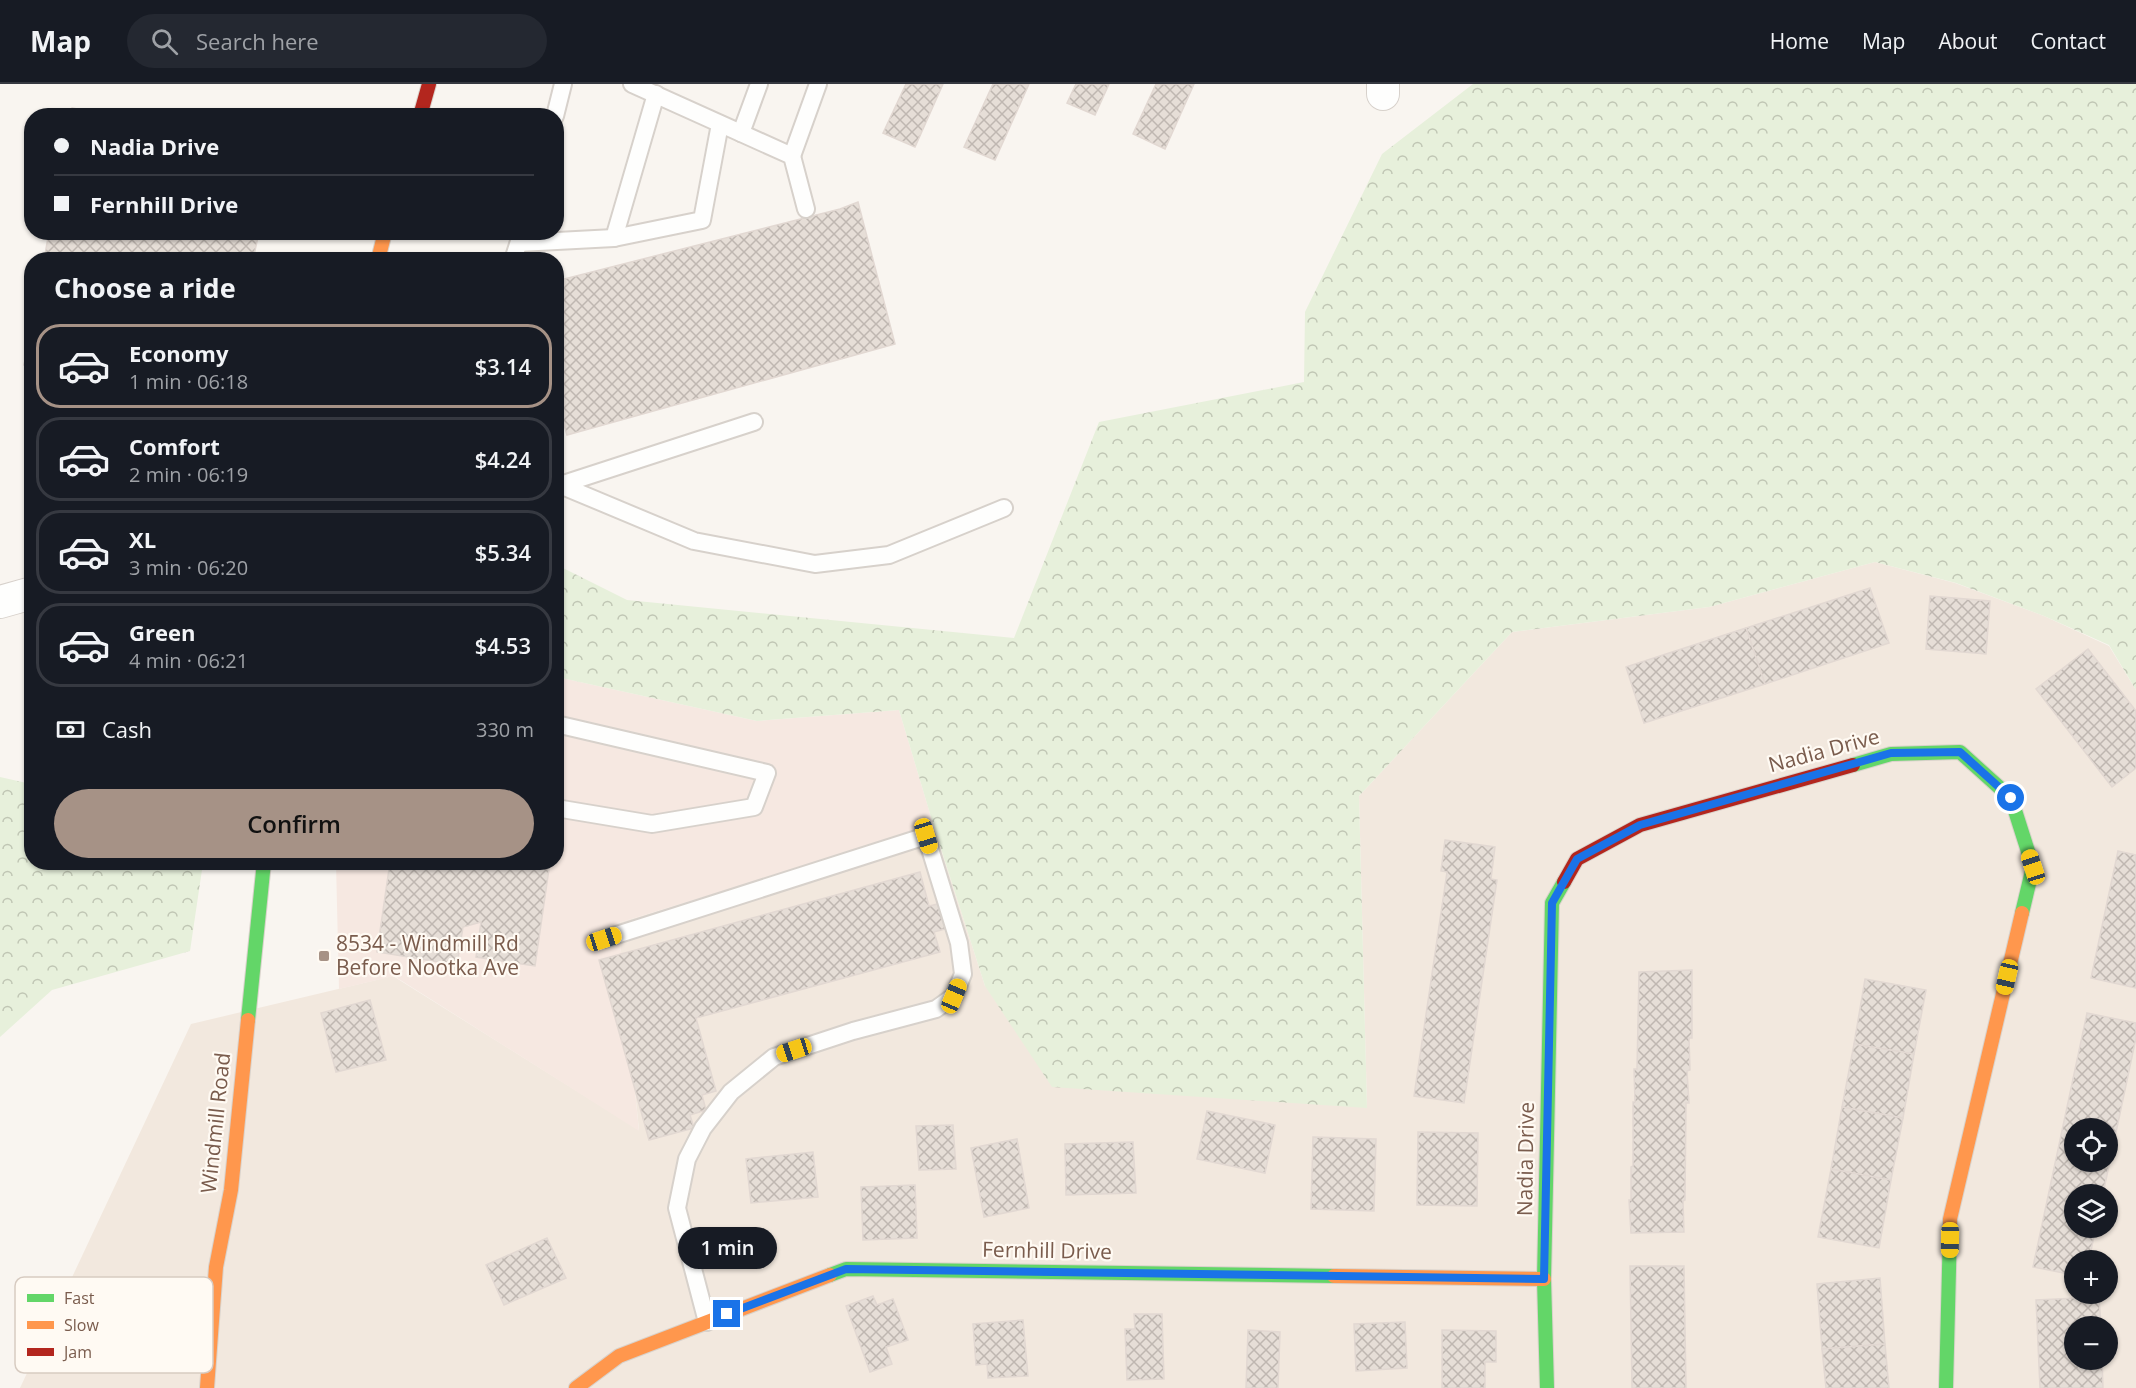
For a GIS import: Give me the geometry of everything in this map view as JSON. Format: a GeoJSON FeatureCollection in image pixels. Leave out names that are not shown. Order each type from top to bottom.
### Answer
{"type":"FeatureCollection","features":[{"type":"Feature","properties":{"kind":"street"},"geometry":{"type":"LineString","coordinates":[[422,108],[429,84]]}},
{"type":"Feature","properties":{"kind":"street"},"geometry":{"type":"LineString","coordinates":[[0,602],[24,595]]}},
{"type":"Feature","properties":{"kind":"street","name":"Nadia Drive"},"geometry":{"type":"LineString","coordinates":[[1547,1388],[1544,1279],[1552,903],[1577,859],[1640,825],[1891,753],[1960,752],[2011,798],[2033,867],[1950,1219],[1946,1388]]}},
{"type":"Feature","properties":{"kind":"street","name":"Windmill Road"},"geometry":{"type":"LineString","coordinates":[[213,1307],[216,1267],[231,1190],[263,870]]}},
{"type":"Feature","properties":{"kind":"street","name":"Fernhill Drive"},"geometry":{"type":"LineString","coordinates":[[576,1388],[619,1356],[846,1269],[1544,1279]]}},
{"type":"Feature","properties":{"kind":"street","name":"Windmill Road"},"geometry":{"type":"LineString","coordinates":[[207,1388],[208,1373]]}},
{"type":"Feature","properties":{"kind":"lane"},"geometry":{"type":"LineString","coordinates":[[557,108],[563,84]]}},
{"type":"Feature","properties":{"kind":"lane"},"geometry":{"type":"LineString","coordinates":[[632,84],[792,156]]}},
{"type":"Feature","properties":{"kind":"lane"},"geometry":{"type":"LineString","coordinates":[[741,133],[759,84]]}},
{"type":"Feature","properties":{"kind":"lane"},"geometry":{"type":"LineString","coordinates":[[806,209],[792,156],[818,84]]}},
{"type":"Feature","properties":{"kind":"lane"},"geometry":{"type":"LineString","coordinates":[[614,238],[656,94]]}},
{"type":"Feature","properties":{"kind":"lane"},"geometry":{"type":"LineString","coordinates":[[564,238],[614,238],[702,220],[720,124]]}},
{"type":"Feature","properties":{"kind":"lane"},"geometry":{"type":"LineString","coordinates":[[564,482],[754,422]]}},
{"type":"Feature","properties":{"kind":"lane"},"geometry":{"type":"LineString","coordinates":[[564,487],[694,541],[815,564],[889,555],[1004,508]]}},
{"type":"Feature","properties":{"kind":"lane"},"geometry":{"type":"LineString","coordinates":[[564,726],[767,773],[754,807],[652,824],[564,809]]}},
{"type":"Feature","properties":{"kind":"lane"},"geometry":{"type":"LineString","coordinates":[[604,939],[926,836],[959,943],[963,974],[954,996],[945,1003],[936,1009],[853,1030],[774,1057],[731,1092],[704,1128],[687,1159],[677,1208],[707,1322]]}},
{"type":"Feature","properties":{"kind":"shaded area"},"geometry":{"type":"Polygon","coordinates":[[[1875,562],[1955,583],[2044,616],[2109,646],[2136,690],[2136,1388],[20,1388],[27,1373],[213,1373],[213,1277],[72,1277],[191,1024],[393,976],[639,1130],[618,923],[934,827],[985,986],[1367,1108],[1359,796],[1512,632],[1709,607],[1875,562]]]}},
{"type":"Feature","properties":{"kind":"shaded area"},"geometry":{"type":"Polygon","coordinates":[[[564,679],[757,721],[899,710],[934,827],[618,923],[639,1131],[394,976],[339,989],[336,870],[564,870],[564,679]]]}},
{"type":"Feature","properties":{"kind":"green space"},"geometry":{"type":"Polygon","coordinates":[[[1473,84],[2136,84],[2136,690],[2109,645],[2044,616],[1956,583],[1875,562],[1709,607],[1512,632],[1359,796],[1367,1108],[1052,1087],[985,986],[899,710],[757,721],[564,679],[564,568],[627,600],[1014,638],[1099,422],[1304,382],[1305,312],[1382,154],[1473,84]]]}},
{"type":"Feature","properties":{"kind":"green space"},"geometry":{"type":"Polygon","coordinates":[[[0,777],[24,782],[24,870],[202,870],[190,951],[52,990],[0,1037],[0,777]]]}},
{"type":"Feature","properties":{"kind":"building"},"geometry":{"type":"Polygon","coordinates":[[[906,84],[943,84],[915,147],[883,133],[906,84]]]}},
{"type":"Feature","properties":{"kind":"building"},"geometry":{"type":"Polygon","coordinates":[[[993,84],[1029,84],[995,160],[964,147],[993,84]]]}},
{"type":"Feature","properties":{"kind":"building"},"geometry":{"type":"Polygon","coordinates":[[[1076,84],[1109,84],[1095,115],[1067,103],[1076,84]]]}},
{"type":"Feature","properties":{"kind":"building"},"geometry":{"type":"Polygon","coordinates":[[[1156,84],[1194,84],[1165,149],[1133,134],[1156,84]]]}},
{"type":"Feature","properties":{"kind":"building"},"geometry":{"type":"Polygon","coordinates":[[[858,202],[895,344],[567,435],[564,425],[564,279],[840,209],[858,202]]]}},
{"type":"Feature","properties":{"kind":"building"},"geometry":{"type":"Polygon","coordinates":[[[48,240],[257,240],[255,252],[45,252],[48,240]]]}},
{"type":"Feature","properties":{"kind":"building"},"geometry":{"type":"Polygon","coordinates":[[[1870,588],[1889,643],[1765,684],[1746,628],[1870,588]]]}},
{"type":"Feature","properties":{"kind":"building"},"geometry":{"type":"Polygon","coordinates":[[[1930,596],[1990,601],[1986,654],[1926,649],[1930,596]]]}},
{"type":"Feature","properties":{"kind":"building"},"geometry":{"type":"Polygon","coordinates":[[[1746,628],[1765,684],[1644,723],[1626,667],[1746,628]]]}},
{"type":"Feature","properties":{"kind":"building"},"geometry":{"type":"Polygon","coordinates":[[[2088,649],[2136,711],[2136,768],[2112,787],[2036,689],[2088,649]]]}},
{"type":"Feature","properties":{"kind":"building"},"geometry":{"type":"Polygon","coordinates":[[[1445,840],[1495,847],[1491,879],[1497,880],[1464,1103],[1414,1096],[1447,872],[1441,871],[1445,840]]]}},
{"type":"Feature","properties":{"kind":"building"},"geometry":{"type":"Polygon","coordinates":[[[2118,851],[2136,855],[2136,988],[2091,978],[2118,851]]]}},
{"type":"Feature","properties":{"kind":"building"},"geometry":{"type":"Polygon","coordinates":[[[389,870],[549,870],[535,966],[476,957],[481,922],[463,927],[457,965],[377,952],[389,870]]]}},
{"type":"Feature","properties":{"kind":"building"},"geometry":{"type":"Polygon","coordinates":[[[920,872],[929,906],[938,904],[945,929],[934,932],[940,952],[696,1018],[716,1091],[702,1095],[706,1110],[690,1115],[694,1128],[649,1140],[599,960],[920,872]]]}},
{"type":"Feature","properties":{"kind":"building"},"geometry":{"type":"Polygon","coordinates":[[[1692,970],[1692,1038],[1689,1038],[1690,1070],[1687,1071],[1689,1103],[1686,1103],[1684,1232],[1631,1233],[1629,1200],[1631,1200],[1631,1167],[1633,1166],[1634,1069],[1637,1069],[1639,972],[1692,970]]]}},
{"type":"Feature","properties":{"kind":"building"},"geometry":{"type":"Polygon","coordinates":[[[1865,979],[1926,990],[1914,1054],[1854,1044],[1865,979]]]}},
{"type":"Feature","properties":{"kind":"building"},"geometry":{"type":"Polygon","coordinates":[[[370,1000],[386,1060],[336,1072],[321,1013],[370,1000]]]}},
{"type":"Feature","properties":{"kind":"building"},"geometry":{"type":"Polygon","coordinates":[[[2087,1013],[2136,1023],[2136,1038],[2118,1123],[2118,1118],[2065,1118],[2087,1013]]]}},
{"type":"Feature","properties":{"kind":"building"},"geometry":{"type":"Polygon","coordinates":[[[1854,1044],[1914,1054],[1903,1118],[1842,1107],[1854,1044]]]}},
{"type":"Feature","properties":{"kind":"building"},"geometry":{"type":"Polygon","coordinates":[[[1842,1107],[1903,1118],[1891,1180],[1831,1169],[1842,1107]]]}},
{"type":"Feature","properties":{"kind":"building"},"geometry":{"type":"Polygon","coordinates":[[[1207,1111],[1275,1125],[1265,1173],[1197,1159],[1207,1111]]]}},
{"type":"Feature","properties":{"kind":"building"},"geometry":{"type":"Polygon","coordinates":[[[2064,1121],[2064,1172],[2108,1172],[2105,1184],[2064,1184],[2064,1238],[2094,1238],[2091,1250],[2064,1250],[2064,1273],[2033,1267],[2064,1121]]]}},
{"type":"Feature","properties":{"kind":"building"},"geometry":{"type":"Polygon","coordinates":[[[953,1125],[956,1169],[919,1170],[916,1126],[953,1125]]]}},
{"type":"Feature","properties":{"kind":"building"},"geometry":{"type":"Polygon","coordinates":[[[1418,1132],[1478,1133],[1477,1206],[1417,1205],[1418,1132]]]}},
{"type":"Feature","properties":{"kind":"building"},"geometry":{"type":"Polygon","coordinates":[[[1313,1137],[1376,1139],[1374,1211],[1311,1209],[1313,1137]]]}},
{"type":"Feature","properties":{"kind":"building"},"geometry":{"type":"Polygon","coordinates":[[[1017,1139],[1029,1208],[984,1217],[971,1148],[1017,1139]]]}},
{"type":"Feature","properties":{"kind":"building"},"geometry":{"type":"Polygon","coordinates":[[[1133,1142],[1136,1193],[1066,1195],[1065,1144],[1133,1142]]]}},
{"type":"Feature","properties":{"kind":"building"},"geometry":{"type":"Polygon","coordinates":[[[813,1152],[818,1197],[751,1203],[746,1159],[813,1152]]]}},
{"type":"Feature","properties":{"kind":"building"},"geometry":{"type":"Polygon","coordinates":[[[1831,1169],[1891,1180],[1879,1248],[1818,1237],[1831,1169]]]}},
{"type":"Feature","properties":{"kind":"building"},"geometry":{"type":"Polygon","coordinates":[[[915,1185],[917,1238],[863,1240],[861,1187],[915,1185]]]}},
{"type":"Feature","properties":{"kind":"building"},"geometry":{"type":"Polygon","coordinates":[[[547,1238],[566,1278],[504,1305],[486,1265],[547,1238]]]}},
{"type":"Feature","properties":{"kind":"building"},"geometry":{"type":"Polygon","coordinates":[[[1630,1266],[1684,1266],[1686,1388],[1632,1388],[1630,1266]]]}},
{"type":"Feature","properties":{"kind":"building"},"geometry":{"type":"Polygon","coordinates":[[[1880,1278],[1885,1344],[1822,1349],[1817,1284],[1880,1278]]]}},
{"type":"Feature","properties":{"kind":"building"},"geometry":{"type":"Polygon","coordinates":[[[873,1296],[877,1305],[893,1299],[908,1340],[886,1347],[892,1364],[870,1372],[846,1306],[873,1296]]]}},
{"type":"Feature","properties":{"kind":"building"},"geometry":{"type":"Polygon","coordinates":[[[2064,1299],[2064,1304],[2099,1304],[2100,1316],[2064,1316],[2064,1370],[2102,1370],[2103,1388],[2040,1388],[2036,1300],[2064,1299]]]}},
{"type":"Feature","properties":{"kind":"building"},"geometry":{"type":"Polygon","coordinates":[[[1134,1314],[1162,1314],[1164,1379],[1127,1380],[1125,1329],[1135,1329],[1134,1314]]]}},
{"type":"Feature","properties":{"kind":"building"},"geometry":{"type":"Polygon","coordinates":[[[1023,1320],[1028,1376],[988,1378],[987,1364],[976,1365],[973,1324],[1023,1320]]]}},
{"type":"Feature","properties":{"kind":"building"},"geometry":{"type":"Polygon","coordinates":[[[1405,1322],[1407,1368],[1356,1371],[1354,1324],[1405,1322]]]}},
{"type":"Feature","properties":{"kind":"building"},"geometry":{"type":"Polygon","coordinates":[[[1248,1330],[1280,1332],[1278,1388],[1246,1388],[1248,1330]]]}},
{"type":"Feature","properties":{"kind":"building"},"geometry":{"type":"Polygon","coordinates":[[[1442,1330],[1496,1331],[1496,1362],[1485,1362],[1485,1388],[1442,1388],[1442,1330]]]}},
{"type":"Feature","properties":{"kind":"building"},"geometry":{"type":"Polygon","coordinates":[[[1885,1344],[1889,1388],[1826,1388],[1822,1349],[1885,1344]]]}},
{"type":"Feature","properties":{"kind":"traffic: fast"},"geometry":{"type":"LineString","coordinates":[[1853,765],[1891,754],[1960,752],[2011,798],[2033,867],[2022,913]]}},
{"type":"Feature","properties":{"kind":"traffic: fast"},"geometry":{"type":"LineString","coordinates":[[248,1020],[263,870]]}},
{"type":"Feature","properties":{"kind":"traffic: fast"},"geometry":{"type":"LineString","coordinates":[[1547,1388],[1544,1279],[1552,903],[1564,882]]}},
{"type":"Feature","properties":{"kind":"traffic: fast"},"geometry":{"type":"LineString","coordinates":[[1946,1388],[1950,1230]]}},
{"type":"Feature","properties":{"kind":"traffic: fast"},"geometry":{"type":"LineString","coordinates":[[830,1275],[846,1269],[1334,1276]]}},
{"type":"Feature","properties":{"kind":"traffic: slow"},"geometry":{"type":"LineString","coordinates":[[380,252],[383,240]]}},
{"type":"Feature","properties":{"kind":"traffic: slow"},"geometry":{"type":"LineString","coordinates":[[1950,1230],[1950,1219],[2022,913]]}},
{"type":"Feature","properties":{"kind":"traffic: slow"},"geometry":{"type":"LineString","coordinates":[[213,1307],[216,1267],[231,1190],[248,1020]]}},
{"type":"Feature","properties":{"kind":"traffic: slow"},"geometry":{"type":"LineString","coordinates":[[576,1388],[619,1356],[830,1275]]}},
{"type":"Feature","properties":{"kind":"traffic: slow"},"geometry":{"type":"LineString","coordinates":[[1334,1276],[1544,1279]]}},
{"type":"Feature","properties":{"kind":"traffic: slow"},"geometry":{"type":"LineString","coordinates":[[207,1388],[208,1373]]}},
{"type":"Feature","properties":{"kind":"traffic: jam"},"geometry":{"type":"LineString","coordinates":[[422,108],[429,84]]}},
{"type":"Feature","properties":{"kind":"traffic: jam"},"geometry":{"type":"LineString","coordinates":[[1564,882],[1577,859],[1640,825],[1853,765]]}},
{"type":"Feature","properties":{"kind":"place","name":"8534 - Windmill Rd Before Nootka Ave"},"geometry":{"type":"Point","coordinates":[324,956]}},
{"type":"Feature","properties":{"kind":"route"},"geometry":{"type":"LineString","coordinates":[[727,1314],[846,1269],[1544,1279],[1552,903],[1577,859],[1640,825],[1891,753],[1960,752],[2011,798]]}}]}
